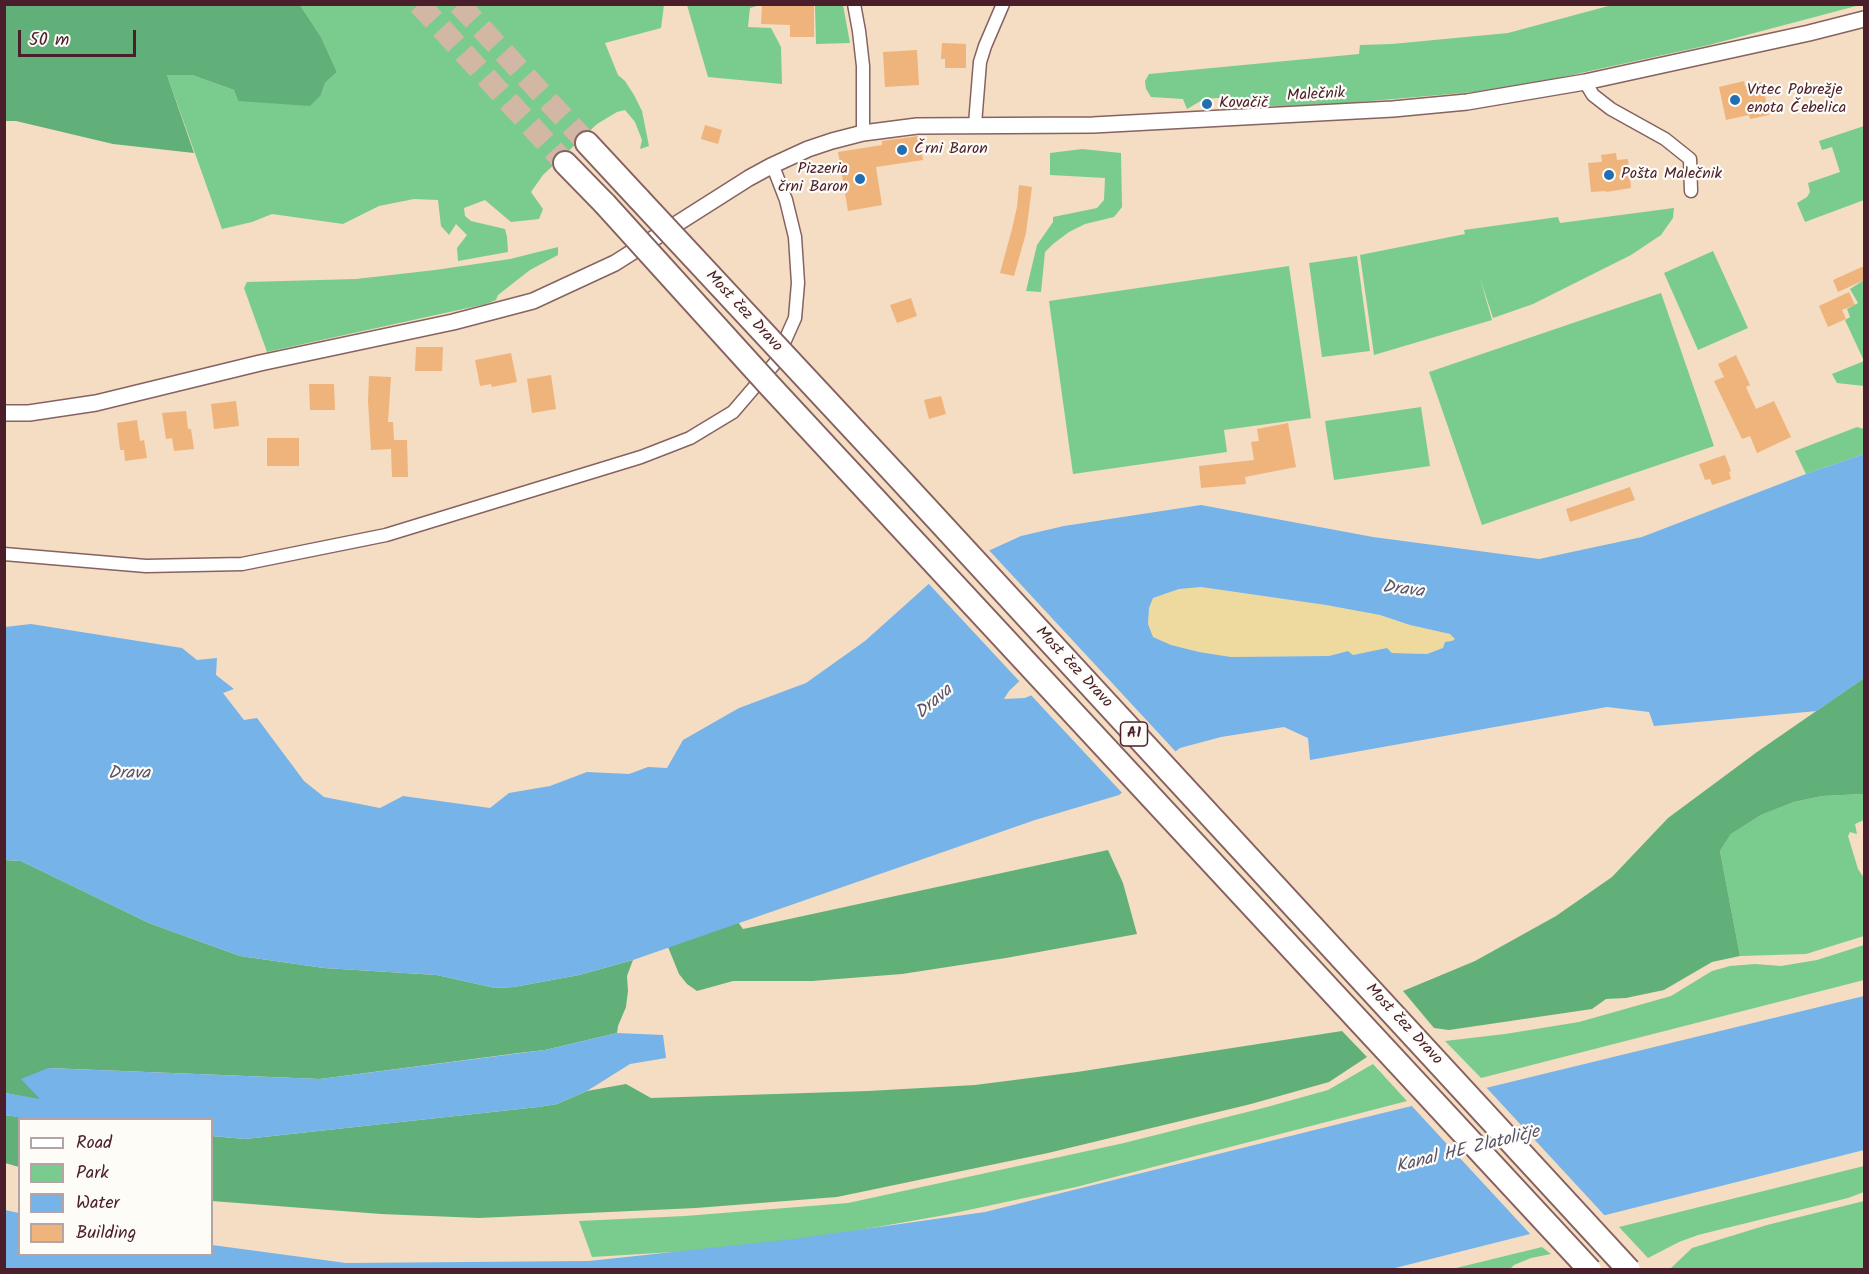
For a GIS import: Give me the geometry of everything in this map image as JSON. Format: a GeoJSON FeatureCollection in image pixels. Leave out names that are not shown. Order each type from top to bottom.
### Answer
{"type":"FeatureCollection","features":[{"type":"Feature","properties":{"kind":"highway","name":"Most čez Dravo"},"geometry":{"type":"LineString","coordinates":[[587,143],[1629,1269]]}},
{"type":"Feature","properties":{"kind":"highway","name":"Most čez Dravo"},"geometry":{"type":"LineString","coordinates":[[565,163],[1590,1269]]}},
{"type":"Feature","properties":{"kind":"street"},"geometry":{"type":"LineString","coordinates":[[854,4],[863,66],[863,133]]}},
{"type":"Feature","properties":{"kind":"street"},"geometry":{"type":"LineString","coordinates":[[975,124],[980,62],[1003,4]]}},
{"type":"Feature","properties":{"kind":"street","name":"Malečnik"},"geometry":{"type":"LineString","coordinates":[[4,413],[29,413],[96,402],[260,363],[453,322],[534,301],[615,263],[748,178],[771,166],[808,149],[863,133],[917,126],[1093,125],[1393,110],[1467,102],[1586,82],[1864,19]]}},
{"type":"Feature","properties":{"kind":"street"},"geometry":{"type":"LineString","coordinates":[[1586,82],[1593,94],[1611,109],[1665,140],[1690,159],[1691,191]]}},
{"type":"Feature","properties":{"kind":"street"},"geometry":{"type":"LineString","coordinates":[[4,554],[146,566],[242,564],[386,535],[641,457],[690,438],[733,412],[775,363],[795,318],[798,283],[795,237],[786,200],[771,166]]}},
{"type":"Feature","properties":{"kind":"green space"},"geometry":{"type":"Polygon","coordinates":[[[4,5],[300,5],[321,37],[337,72],[325,83],[321,95],[310,106],[238,101],[234,90],[192,75],[167,75],[194,153],[113,144],[16,121],[5,121],[4,5]]]}},
{"type":"Feature","properties":{"kind":"green space"},"geometry":{"type":"Polygon","coordinates":[[[300,5],[664,5],[661,28],[605,43],[618,75],[625,81],[642,111],[649,146],[640,149],[642,140],[635,122],[625,110],[617,112],[597,124],[543,175],[531,192],[543,209],[539,219],[511,222],[485,200],[464,208],[465,216],[471,221],[505,229],[508,252],[458,261],[457,248],[467,235],[456,224],[449,235],[441,226],[438,200],[414,199],[379,206],[343,224],[272,214],[252,222],[222,229],[167,75],[192,75],[234,90],[238,101],[321,95],[325,83],[337,72],[321,37],[300,5]]]}},
{"type":"Feature","properties":{"kind":"green space"},"geometry":{"type":"Polygon","coordinates":[[[687,5],[760,5],[750,8],[748,27],[771,28],[781,47],[782,84],[708,77],[687,5]]]}},
{"type":"Feature","properties":{"kind":"green space"},"geometry":{"type":"Polygon","coordinates":[[[815,5],[843,5],[850,43],[816,44],[815,5]]]}},
{"type":"Feature","properties":{"kind":"green space"},"geometry":{"type":"Polygon","coordinates":[[[1612,5],[1860,5],[1709,45],[1558,78],[1475,92],[1282,106],[1245,106],[1231,97],[1204,99],[1187,109],[1183,99],[1151,97],[1146,89],[1145,81],[1149,74],[1359,54],[1360,45],[1508,33],[1612,5]]]}},
{"type":"Feature","properties":{"kind":"green space"},"geometry":{"type":"Polygon","coordinates":[[[1864,126],[1864,200],[1805,222],[1797,203],[1807,197],[1810,192],[1808,183],[1840,172],[1832,147],[1822,150],[1819,141],[1864,126]]]}},
{"type":"Feature","properties":{"kind":"green space"},"geometry":{"type":"Polygon","coordinates":[[[1082,149],[1121,153],[1122,207],[1114,217],[1085,224],[1053,244],[1045,252],[1041,292],[1026,291],[1037,245],[1053,222],[1053,217],[1097,208],[1104,200],[1105,178],[1050,175],[1050,153],[1082,149]]]}},
{"type":"Feature","properties":{"kind":"green space"},"geometry":{"type":"Polygon","coordinates":[[[1674,208],[1673,218],[1661,235],[1631,255],[1533,304],[1493,318],[1480,278],[1492,320],[1374,355],[1360,255],[1465,234],[1464,230],[1558,217],[1560,223],[1674,208]]]}},
{"type":"Feature","properties":{"kind":"green space"},"geometry":{"type":"Polygon","coordinates":[[[558,247],[558,255],[530,270],[498,295],[496,300],[486,304],[267,352],[244,288],[247,282],[356,279],[435,270],[510,259],[558,247]]]}},
{"type":"Feature","properties":{"kind":"green space"},"geometry":{"type":"Polygon","coordinates":[[[1713,251],[1748,328],[1698,350],[1664,273],[1713,251]]]}},
{"type":"Feature","properties":{"kind":"green space"},"geometry":{"type":"Polygon","coordinates":[[[1357,256],[1370,351],[1322,357],[1309,263],[1357,256]]]}},
{"type":"Feature","properties":{"kind":"green space"},"geometry":{"type":"Polygon","coordinates":[[[1289,266],[1311,418],[1224,430],[1227,452],[1073,474],[1049,301],[1289,266]]]}},
{"type":"Feature","properties":{"kind":"green space"},"geometry":{"type":"Polygon","coordinates":[[[1864,280],[1864,361],[1845,320],[1850,317],[1847,309],[1858,303],[1850,289],[1864,280]]]}},
{"type":"Feature","properties":{"kind":"green space"},"geometry":{"type":"Polygon","coordinates":[[[1661,293],[1714,446],[1482,525],[1429,372],[1661,293]]]}},
{"type":"Feature","properties":{"kind":"green space"},"geometry":{"type":"Polygon","coordinates":[[[1864,361],[1864,386],[1837,383],[1832,374],[1864,361]]]}},
{"type":"Feature","properties":{"kind":"green space"},"geometry":{"type":"Polygon","coordinates":[[[1421,407],[1430,466],[1334,480],[1325,421],[1421,407]]]}},
{"type":"Feature","properties":{"kind":"green space"},"geometry":{"type":"Polygon","coordinates":[[[1857,427],[1864,429],[1864,454],[1806,474],[1795,451],[1857,427]]]}},
{"type":"Feature","properties":{"kind":"green space"},"geometry":{"type":"Polygon","coordinates":[[[1864,678],[1864,794],[1822,796],[1794,802],[1761,815],[1731,834],[1720,851],[1740,956],[1712,962],[1664,990],[1626,998],[1606,999],[1592,1009],[1449,1030],[1434,1028],[1403,991],[1475,961],[1556,916],[1612,877],[1668,818],[1757,752],[1864,678]]]}},
{"type":"Feature","properties":{"kind":"green space"},"geometry":{"type":"Polygon","coordinates":[[[1864,794],[1864,820],[1855,824],[1857,834],[1850,832],[1848,836],[1858,869],[1864,878],[1864,936],[1806,954],[1740,956],[1720,851],[1731,834],[1761,815],[1794,802],[1822,796],[1864,794]]]}},
{"type":"Feature","properties":{"kind":"green space"},"geometry":{"type":"Polygon","coordinates":[[[1108,850],[1123,883],[1137,934],[902,974],[812,981],[733,981],[697,991],[679,974],[668,947],[738,922],[743,929],[1108,850]]]}},
{"type":"Feature","properties":{"kind":"green space"},"geometry":{"type":"Polygon","coordinates":[[[5,860],[21,861],[149,923],[240,956],[324,968],[437,975],[495,988],[514,987],[579,975],[633,960],[627,976],[626,1007],[617,1033],[545,1050],[320,1079],[48,1068],[41,1100],[5,1093],[5,860]]]}},
{"type":"Feature","properties":{"kind":"green space"},"geometry":{"type":"Polygon","coordinates":[[[1864,945],[1864,980],[1481,1078],[1445,1041],[1579,1022],[1671,996],[1712,971],[1730,966],[1755,964],[1781,966],[1817,960],[1864,945]]]}},
{"type":"Feature","properties":{"kind":"green space"},"geometry":{"type":"Polygon","coordinates":[[[1342,1031],[1367,1057],[1329,1082],[1251,1104],[1048,1153],[837,1197],[696,1208],[479,1218],[381,1214],[213,1201],[213,1136],[245,1139],[538,1107],[557,1104],[587,1091],[626,1084],[651,1098],[975,1085],[1077,1072],[1342,1031]]]}},
{"type":"Feature","properties":{"kind":"green space"},"geometry":{"type":"Polygon","coordinates":[[[1373,1064],[1407,1101],[1076,1187],[945,1215],[832,1235],[739,1248],[592,1257],[579,1221],[685,1216],[848,1203],[1124,1143],[1267,1107],[1328,1090],[1373,1064]]]}},
{"type":"Feature","properties":{"kind":"green space"},"geometry":{"type":"Polygon","coordinates":[[[4,1115],[26,1118],[18,1118],[18,1167],[5,1163],[4,1115]]]}},
{"type":"Feature","properties":{"kind":"green space"},"geometry":{"type":"Polygon","coordinates":[[[1864,1166],[1864,1192],[1698,1235],[1648,1258],[1619,1227],[1864,1166]]]}},
{"type":"Feature","properties":{"kind":"green space"},"geometry":{"type":"Polygon","coordinates":[[[1864,1201],[1864,1269],[1670,1269],[1692,1248],[1767,1225],[1864,1201]]]}},
{"type":"Feature","properties":{"kind":"green space"},"geometry":{"type":"Polygon","coordinates":[[[1542,1247],[1551,1254],[1531,1258],[1510,1269],[1452,1269],[1542,1247]]]}},
{"type":"Feature","properties":{"kind":"sand"},"geometry":{"type":"Polygon","coordinates":[[[1201,587],[1380,615],[1450,634],[1456,639],[1444,648],[1427,654],[1392,653],[1387,648],[1353,655],[1347,651],[1329,656],[1231,657],[1171,645],[1153,637],[1148,624],[1149,608],[1153,598],[1179,589],[1201,587]]]}},
{"type":"Feature","properties":{"kind":"water","name":"Drava"},"geometry":{"type":"Polygon","coordinates":[[[1864,454],[1864,678],[1817,711],[1654,726],[1649,712],[1607,707],[1310,760],[1308,738],[1284,727],[1221,737],[1180,748],[1119,795],[1035,820],[633,960],[579,975],[514,987],[495,988],[437,975],[324,968],[240,956],[149,923],[21,861],[5,860],[5,627],[31,624],[182,648],[197,660],[217,658],[216,675],[234,689],[223,693],[244,720],[257,718],[304,781],[324,797],[380,808],[403,796],[490,808],[509,793],[550,786],[587,772],[629,774],[648,767],[667,768],[683,740],[739,708],[806,683],[865,641],[942,572],[1021,536],[1064,526],[1201,505],[1373,537],[1539,559],[1642,537],[1864,454]],[[1201,587],[1179,589],[1153,598],[1149,608],[1148,624],[1153,637],[1171,645],[1231,657],[1329,656],[1348,651],[1353,655],[1387,648],[1392,653],[1427,654],[1443,648],[1445,642],[1455,639],[1450,634],[1380,615],[1201,587]],[[1064,656],[1028,673],[1004,699],[1025,698],[1078,675],[1064,656]]]}},
{"type":"Feature","properties":{"kind":"water","name":"Kanal HE Zlatoličje"},"geometry":{"type":"Polygon","coordinates":[[[1864,996],[1864,1150],[1391,1269],[5,1270],[5,1210],[18,1213],[18,1256],[213,1256],[213,1245],[346,1263],[589,1261],[794,1239],[985,1212],[1864,996]]]}},
{"type":"Feature","properties":{"kind":"water"},"geometry":{"type":"Polygon","coordinates":[[[617,1033],[663,1035],[666,1058],[630,1064],[587,1091],[557,1104],[245,1139],[213,1136],[213,1118],[22,1118],[5,1115],[5,1093],[40,1099],[21,1079],[48,1068],[320,1079],[545,1050],[617,1033]]]}},
{"type":"Feature","properties":{"kind":"pier"},"geometry":{"type":"Polygon","coordinates":[[[987,548],[1177,753],[1124,795],[1029,693],[1076,673],[1065,659],[1030,675],[1021,683],[927,582],[940,570],[987,548]]]}},
{"type":"Feature","properties":{"kind":"pier"},"geometry":{"type":"Polygon","coordinates":[[[1484,1085],[1607,1218],[1532,1236],[1409,1103],[1484,1085]]]}},
{"type":"Feature","properties":{"kind":"building"},"geometry":{"type":"Polygon","coordinates":[[[762,4],[814,4],[814,37],[790,37],[790,25],[761,24],[762,4]]]}},
{"type":"Feature","properties":{"kind":"building"},"geometry":{"type":"Polygon","coordinates":[[[942,43],[966,44],[966,68],[945,68],[945,59],[941,59],[942,43]]]}},
{"type":"Feature","properties":{"kind":"building"},"geometry":{"type":"Polygon","coordinates":[[[917,50],[919,85],[885,87],[883,52],[917,50]]]}},
{"type":"Feature","properties":{"kind":"building"},"geometry":{"type":"Polygon","coordinates":[[[1744,81],[1745,86],[1762,82],[1769,115],[1750,119],[1749,115],[1726,120],[1719,87],[1744,81]]]}},
{"type":"Feature","properties":{"kind":"building"},"geometry":{"type":"Polygon","coordinates":[[[705,125],[722,130],[718,144],[701,139],[705,125]]]}},
{"type":"Feature","properties":{"kind":"building","name":"Pizzeria črni Baron"},"geometry":{"type":"Polygon","coordinates":[[[919,136],[923,160],[876,167],[882,205],[848,211],[838,152],[882,145],[882,141],[919,136]]]}},
{"type":"Feature","properties":{"kind":"building","name":"Pošta Malečnik"},"geometry":{"type":"Polygon","coordinates":[[[1616,153],[1617,160],[1628,159],[1631,188],[1591,192],[1588,163],[1602,162],[1601,155],[1616,153]]]}},
{"type":"Feature","properties":{"kind":"building"},"geometry":{"type":"Polygon","coordinates":[[[1019,185],[1032,187],[1026,233],[1014,276],[1000,273],[1017,207],[1019,185]]]}},
{"type":"Feature","properties":{"kind":"building"},"geometry":{"type":"Polygon","coordinates":[[[1864,266],[1864,280],[1838,292],[1833,280],[1864,266]]]}},
{"type":"Feature","properties":{"kind":"building"},"geometry":{"type":"Polygon","coordinates":[[[1849,292],[1855,305],[1842,310],[1846,319],[1828,327],[1819,306],[1849,292]]]}},
{"type":"Feature","properties":{"kind":"building"},"geometry":{"type":"Polygon","coordinates":[[[911,298],[917,316],[897,323],[890,305],[911,298]]]}},
{"type":"Feature","properties":{"kind":"building"},"geometry":{"type":"Polygon","coordinates":[[[416,347],[443,347],[442,371],[415,371],[416,347]]]}},
{"type":"Feature","properties":{"kind":"building"},"geometry":{"type":"Polygon","coordinates":[[[511,353],[517,382],[492,387],[491,384],[480,386],[475,360],[511,353]]]}},
{"type":"Feature","properties":{"kind":"building"},"geometry":{"type":"Polygon","coordinates":[[[1736,355],[1750,385],[1746,387],[1756,409],[1774,401],[1791,437],[1757,453],[1750,436],[1742,439],[1714,381],[1724,377],[1718,364],[1736,355]]]}},
{"type":"Feature","properties":{"kind":"building"},"geometry":{"type":"Polygon","coordinates":[[[551,375],[556,409],[532,413],[527,379],[551,375]]]}},
{"type":"Feature","properties":{"kind":"building"},"geometry":{"type":"Polygon","coordinates":[[[369,376],[391,377],[388,422],[393,422],[394,440],[407,440],[408,477],[392,477],[391,449],[371,450],[369,376]]]}},
{"type":"Feature","properties":{"kind":"building"},"geometry":{"type":"Polygon","coordinates":[[[309,384],[334,384],[335,410],[310,410],[309,384]]]}},
{"type":"Feature","properties":{"kind":"building"},"geometry":{"type":"Polygon","coordinates":[[[941,396],[946,414],[929,419],[924,400],[941,396]]]}},
{"type":"Feature","properties":{"kind":"building"},"geometry":{"type":"Polygon","coordinates":[[[236,401],[239,426],[214,429],[211,404],[236,401]]]}},
{"type":"Feature","properties":{"kind":"building"},"geometry":{"type":"Polygon","coordinates":[[[186,411],[194,449],[174,451],[172,438],[166,439],[162,413],[186,411]]]}},
{"type":"Feature","properties":{"kind":"building"},"geometry":{"type":"Polygon","coordinates":[[[137,420],[140,441],[144,440],[147,458],[125,461],[124,450],[120,450],[117,423],[137,420]]]}},
{"type":"Feature","properties":{"kind":"building"},"geometry":{"type":"Polygon","coordinates":[[[1288,423],[1296,467],[1245,477],[1246,484],[1201,488],[1199,466],[1254,460],[1251,442],[1259,441],[1257,429],[1288,423]]]}},
{"type":"Feature","properties":{"kind":"building"},"geometry":{"type":"Polygon","coordinates":[[[267,438],[299,438],[299,466],[267,466],[267,438]]]}},
{"type":"Feature","properties":{"kind":"building"},"geometry":{"type":"Polygon","coordinates":[[[1725,455],[1731,471],[1729,472],[1731,479],[1712,485],[1710,479],[1705,480],[1699,464],[1725,455]]]}},
{"type":"Feature","properties":{"kind":"building"},"geometry":{"type":"Polygon","coordinates":[[[1630,487],[1635,500],[1570,522],[1566,509],[1630,487]]]}},
{"type":"Feature","properties":{"kind":"tunnel"},"geometry":{"type":"LineString","coordinates":[[419,4],[565,163]]}},
{"type":"Feature","properties":{"kind":"tunnel"},"geometry":{"type":"LineString","coordinates":[[459,4],[587,143]]}},
{"type":"Feature","properties":{"kind":"place","name":"Vrtec Pobrežje enota Čebelica"},"geometry":{"type":"Point","coordinates":[1735,100]}},
{"type":"Feature","properties":{"kind":"place","name":"Kovačič"},"geometry":{"type":"Point","coordinates":[1207,104]}},
{"type":"Feature","properties":{"kind":"place","name":"Črni Baron"},"geometry":{"type":"Point","coordinates":[902,150]}},
{"type":"Feature","properties":{"kind":"place","name":"Pošta Malečnik"},"geometry":{"type":"Point","coordinates":[1609,175]}},
{"type":"Feature","properties":{"kind":"place","name":"Pizzeria črni Baron"},"geometry":{"type":"Point","coordinates":[860,179]}}]}
